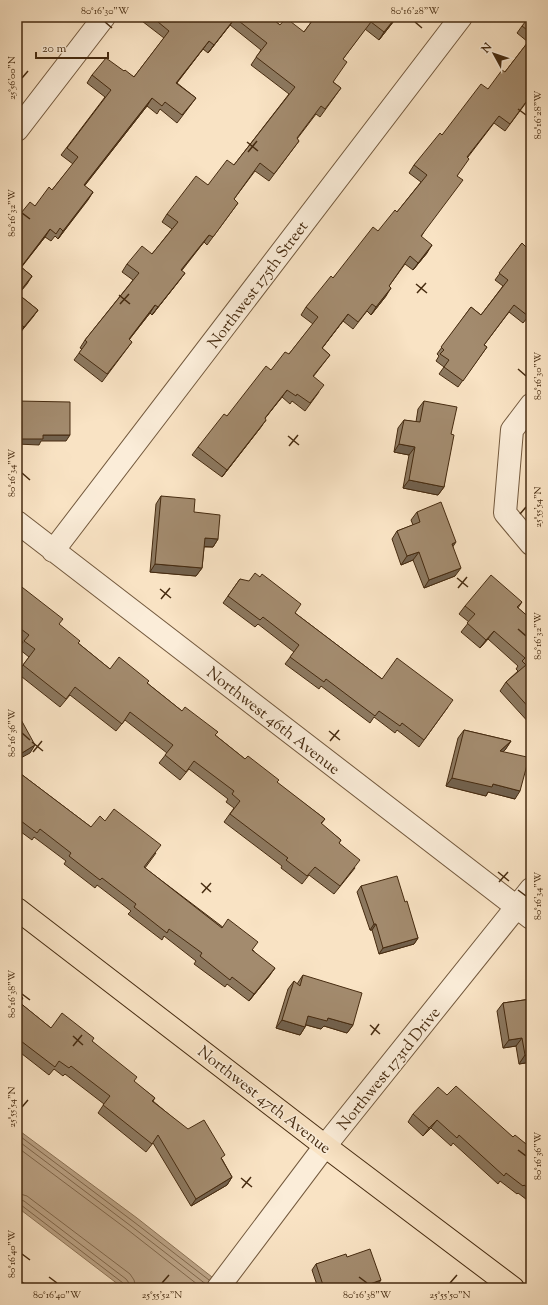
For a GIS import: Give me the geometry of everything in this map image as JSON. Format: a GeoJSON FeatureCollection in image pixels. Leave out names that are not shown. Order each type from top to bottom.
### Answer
{"type":"FeatureCollection","features":[{"type":"Feature","properties":{"kind":"main road","name":"Northwest 47th Avenue"},"geometry":{"type":"LineString","coordinates":[[17,909],[513,1288]]}},
{"type":"Feature","properties":{"kind":"street"},"geometry":{"type":"LineString","coordinates":[[17,130],[104,17]]}},
{"type":"Feature","properties":{"kind":"street","name":"Northwest 175th Street"},"geometry":{"type":"LineString","coordinates":[[53,551],[461,17]]}},
{"type":"Feature","properties":{"kind":"street"},"geometry":{"type":"LineString","coordinates":[[531,405],[512,430],[505,513],[531,544]]}},
{"type":"Feature","properties":{"kind":"street","name":"Northwest 46th Avenue"},"geometry":{"type":"LineString","coordinates":[[17,522],[524,912]]}},
{"type":"Feature","properties":{"kind":"street","name":"Northwest 173rd Drive"},"geometry":{"type":"LineString","coordinates":[[223,1282],[326,1146],[524,912],[531,889]]}},
{"type":"Feature","properties":{"kind":"water"},"geometry":{"type":"Polygon","coordinates":[[[17,1129],[137,1218],[226,1288],[123,1288],[17,1207],[17,1129]]]}},
{"type":"Feature","properties":{"kind":"building"},"geometry":{"type":"Polygon","coordinates":[[[152,17],[270,17],[280,25],[286,18],[304,32],[315,17],[396,17],[384,32],[371,22],[343,59],[347,62],[333,82],[341,88],[325,109],[321,106],[297,138],[299,141],[274,174],[260,163],[234,199],[238,203],[213,237],[209,235],[181,270],[185,273],[158,307],[155,305],[129,339],[132,342],[107,374],[79,353],[87,342],[85,340],[139,273],[127,264],[142,246],[152,254],[178,222],[167,214],[196,176],[208,185],[227,160],[234,165],[295,87],[256,57],[267,43],[235,18],[214,45],[209,41],[176,83],[196,98],[182,115],[165,102],[162,106],[152,98],[84,185],[93,192],[63,231],[60,228],[56,234],[50,229],[21,267],[32,276],[18,294],[38,310],[24,327],[17,321],[17,218],[30,202],[35,206],[49,187],[52,190],[78,157],[67,148],[111,90],[92,75],[106,58],[134,77],[169,31],[152,17]]]}},
{"type":"Feature","properties":{"kind":"building"},"geometry":{"type":"Polygon","coordinates":[[[529,17],[531,17],[531,33],[522,26],[529,17]]]}},
{"type":"Feature","properties":{"kind":"building"},"geometry":{"type":"Polygon","coordinates":[[[531,38],[531,95],[510,124],[499,116],[467,157],[469,159],[457,176],[463,180],[421,236],[432,245],[418,263],[410,256],[389,286],[391,288],[376,307],[372,304],[358,322],[348,314],[322,348],[330,355],[313,376],[324,385],[310,403],[297,394],[296,396],[287,390],[227,470],[198,447],[224,414],[227,416],[266,366],[271,370],[285,352],[289,354],[318,317],[306,307],[331,276],[333,278],[373,227],[378,231],[395,210],[397,212],[427,175],[414,165],[440,133],[442,135],[481,84],[488,89],[502,70],[505,72],[531,38]]]}},
{"type":"Feature","properties":{"kind":"building"},"geometry":{"type":"Polygon","coordinates":[[[531,241],[531,312],[528,316],[514,305],[484,345],[487,347],[463,381],[444,367],[449,360],[440,354],[444,350],[441,347],[471,307],[481,315],[508,280],[499,273],[522,243],[526,247],[531,241]]]}},
{"type":"Feature","properties":{"kind":"building"},"geometry":{"type":"Polygon","coordinates":[[[17,401],[70,402],[70,435],[43,435],[43,439],[17,439],[17,401]]]}},
{"type":"Feature","properties":{"kind":"building"},"geometry":{"type":"Polygon","coordinates":[[[424,401],[457,407],[451,434],[454,435],[444,487],[409,480],[415,447],[399,444],[404,420],[420,422],[424,401]]]}},
{"type":"Feature","properties":{"kind":"building"},"geometry":{"type":"Polygon","coordinates":[[[161,496],[195,499],[194,512],[220,515],[218,539],[205,538],[202,568],[155,564],[161,496]]]}},
{"type":"Feature","properties":{"kind":"building"},"geometry":{"type":"Polygon","coordinates":[[[441,502],[456,542],[452,544],[461,568],[429,580],[419,552],[407,556],[397,531],[420,522],[417,512],[441,502]]]}},
{"type":"Feature","properties":{"kind":"building"},"geometry":{"type":"Polygon","coordinates":[[[255,573],[260,577],[262,574],[301,604],[295,613],[382,679],[397,658],[453,700],[424,740],[402,723],[400,726],[379,711],[375,716],[326,679],[324,682],[290,657],[299,645],[263,617],[260,620],[228,596],[240,579],[249,581],[255,573]]]}},
{"type":"Feature","properties":{"kind":"building"},"geometry":{"type":"Polygon","coordinates":[[[491,575],[522,602],[517,607],[531,619],[531,710],[506,682],[526,665],[522,661],[525,658],[494,631],[486,640],[467,623],[475,614],[465,606],[491,575]]]}},
{"type":"Feature","properties":{"kind":"building"},"geometry":{"type":"Polygon","coordinates":[[[17,579],[19,581],[18,584],[63,619],[59,624],[80,641],[78,643],[110,669],[119,657],[149,681],[147,683],[182,711],[185,707],[218,732],[215,735],[245,759],[248,756],[279,780],[277,782],[325,819],[321,823],[341,840],[339,843],[360,860],[340,886],[315,867],[307,876],[286,860],[288,858],[230,814],[240,801],[232,794],[234,791],[194,761],[186,772],[165,755],[173,745],[130,712],[122,724],[75,687],[66,699],[23,665],[35,649],[24,641],[29,635],[17,626],[17,579]]]}},
{"type":"Feature","properties":{"kind":"building"},"geometry":{"type":"Polygon","coordinates":[[[19,716],[35,745],[17,756],[17,717],[19,716]]]}},
{"type":"Feature","properties":{"kind":"building"},"geometry":{"type":"Polygon","coordinates":[[[464,730],[511,741],[500,751],[527,757],[527,765],[520,791],[493,784],[492,787],[452,778],[464,730]]]}},
{"type":"Feature","properties":{"kind":"building"},"geometry":{"type":"Polygon","coordinates":[[[17,771],[91,827],[100,816],[105,821],[114,809],[161,845],[144,867],[222,928],[228,919],[258,942],[252,950],[275,968],[254,994],[232,977],[230,980],[200,956],[202,953],[169,929],[167,933],[134,907],[136,904],[102,878],[100,880],[69,856],[71,853],[40,829],[37,833],[17,818],[17,771]]]}},
{"type":"Feature","properties":{"kind":"building"},"geometry":{"type":"Polygon","coordinates":[[[397,876],[405,902],[407,901],[418,938],[383,948],[376,924],[374,924],[361,886],[397,876]]]}},
{"type":"Feature","properties":{"kind":"building"},"geometry":{"type":"Polygon","coordinates":[[[303,975],[362,993],[353,1025],[328,1018],[327,1021],[308,1016],[305,1027],[282,1020],[294,981],[300,986],[303,975]]]}},
{"type":"Feature","properties":{"kind":"building"},"geometry":{"type":"Polygon","coordinates":[[[17,993],[23,998],[19,1002],[51,1028],[62,1013],[94,1038],[92,1041],[137,1077],[134,1081],[155,1098],[152,1101],[188,1129],[204,1120],[225,1155],[221,1158],[232,1177],[196,1199],[158,1135],[152,1144],[103,1105],[110,1096],[71,1066],[69,1068],[59,1061],[55,1067],[17,1038],[17,993]]]}},
{"type":"Feature","properties":{"kind":"building"},"geometry":{"type":"Polygon","coordinates":[[[531,999],[531,1055],[525,1055],[522,1038],[509,1040],[503,1003],[531,999]]]}},
{"type":"Feature","properties":{"kind":"building"},"geometry":{"type":"Polygon","coordinates":[[[456,1086],[513,1137],[515,1135],[531,1148],[531,1190],[506,1173],[504,1176],[459,1135],[457,1138],[437,1120],[429,1128],[413,1114],[438,1087],[447,1095],[456,1086]]]}},
{"type":"Feature","properties":{"kind":"building"},"geometry":{"type":"Polygon","coordinates":[[[370,1249],[381,1280],[359,1288],[324,1288],[316,1264],[346,1254],[347,1257],[370,1249]]]}},
{"type":"Feature","properties":{"kind":"building"},"geometry":{"type":"Polygon","coordinates":[[[17,1278],[30,1288],[17,1288],[17,1278]]]}}]}
